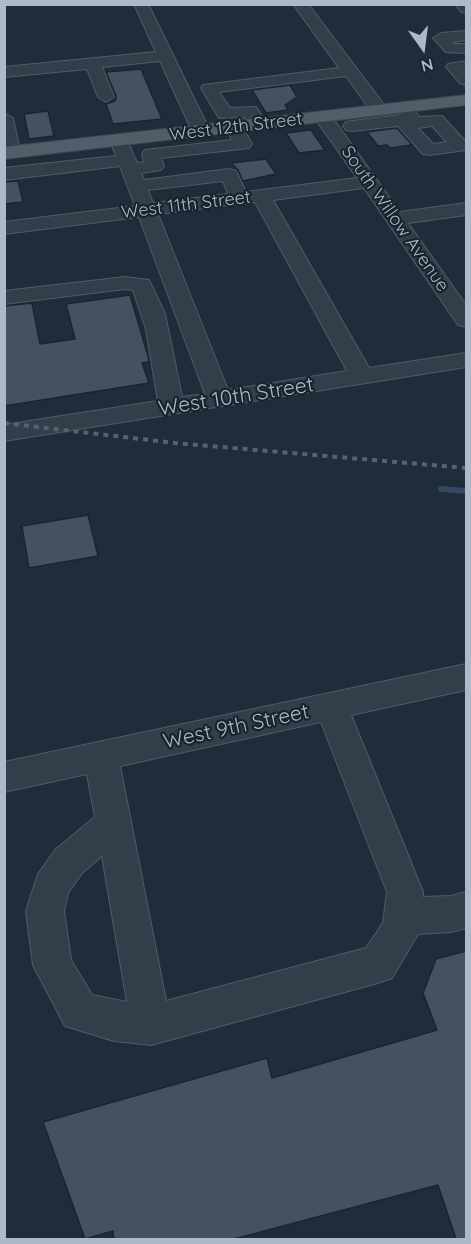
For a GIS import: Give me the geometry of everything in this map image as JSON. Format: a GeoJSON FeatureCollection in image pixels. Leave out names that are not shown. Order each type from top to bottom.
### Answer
{"type":"FeatureCollection","features":[{"type":"Feature","properties":{"kind":"main road","name":"West 12th Street"},"geometry":{"type":"LineString","coordinates":[[8,153],[258,124],[319,108],[380,110],[410,117],[465,102]]}},
{"type":"Feature","properties":{"kind":"street"},"geometry":{"type":"LineString","coordinates":[[141,4],[201,131]]}},
{"type":"Feature","properties":{"kind":"street"},"geometry":{"type":"LineString","coordinates":[[300,4],[380,110]]}},
{"type":"Feature","properties":{"kind":"street"},"geometry":{"type":"LineString","coordinates":[[466,36],[441,38],[451,49],[466,48]]}},
{"type":"Feature","properties":{"kind":"street"},"geometry":{"type":"LineString","coordinates":[[4,72],[166,56]]}},
{"type":"Feature","properties":{"kind":"street"},"geometry":{"type":"LineString","coordinates":[[93,63],[106,96]]}},
{"type":"Feature","properties":{"kind":"street"},"geometry":{"type":"LineString","coordinates":[[466,66],[454,67],[466,80]]}},
{"type":"Feature","properties":{"kind":"street"},"geometry":{"type":"LineString","coordinates":[[258,124],[250,111],[225,114],[209,87],[350,71]]}},
{"type":"Feature","properties":{"kind":"street","name":"South Willow Avenue"},"geometry":{"type":"LineString","coordinates":[[305,77],[319,108],[368,182],[466,320]]}},
{"type":"Feature","properties":{"kind":"street"},"geometry":{"type":"LineString","coordinates":[[187,101],[215,98]]}},
{"type":"Feature","properties":{"kind":"street"},"geometry":{"type":"LineString","coordinates":[[352,126],[410,117]]}},
{"type":"Feature","properties":{"kind":"street"},"geometry":{"type":"LineString","coordinates":[[4,118],[8,153]]}},
{"type":"Feature","properties":{"kind":"street"},"geometry":{"type":"LineString","coordinates":[[132,171],[155,166],[151,154],[243,144],[234,127]]}},
{"type":"Feature","properties":{"kind":"street"},"geometry":{"type":"LineString","coordinates":[[119,140],[219,399]]}},
{"type":"Feature","properties":{"kind":"street"},"geometry":{"type":"LineString","coordinates":[[31,150],[38,170]]}},
{"type":"Feature","properties":{"kind":"street"},"geometry":{"type":"LineString","coordinates":[[4,174],[38,170],[229,175],[251,197],[362,377]]}},
{"type":"Feature","properties":{"kind":"street","name":"West 11th Street"},"geometry":{"type":"LineString","coordinates":[[4,228],[368,182]]}},
{"type":"Feature","properties":{"kind":"street"},"geometry":{"type":"LineString","coordinates":[[395,219],[466,209]]}},
{"type":"Feature","properties":{"kind":"street"},"geometry":{"type":"LineString","coordinates":[[4,298],[137,283],[145,292],[157,324],[165,381],[172,407]]}},
{"type":"Feature","properties":{"kind":"street","name":"West 10th Street"},"geometry":{"type":"LineString","coordinates":[[4,433],[466,360]]}},
{"type":"Feature","properties":{"kind":"street"},"geometry":{"type":"LineString","coordinates":[[165,381],[209,375]]}},
{"type":"Feature","properties":{"kind":"street","name":"West 9th Street"},"geometry":{"type":"LineString","coordinates":[[4,777],[466,677]]}},
{"type":"Feature","properties":{"kind":"street"},"geometry":{"type":"LineString","coordinates":[[114,823],[69,861],[51,886],[45,912],[52,965],[79,1012],[114,1021],[151,1025],[378,964],[400,929],[405,892],[332,706]]}},
{"type":"Feature","properties":{"kind":"street"},"geometry":{"type":"LineString","coordinates":[[101,756],[151,1025]]}},
{"type":"Feature","properties":{"kind":"street"},"geometry":{"type":"LineString","coordinates":[[402,916],[451,914],[466,910]]}},
{"type":"Feature","properties":{"kind":"building"},"geometry":{"type":"Polygon","coordinates":[[[141,69],[162,119],[113,124],[106,104],[115,101],[116,96],[106,72],[141,69]]]}},
{"type":"Feature","properties":{"kind":"building"},"geometry":{"type":"Polygon","coordinates":[[[290,85],[297,97],[285,105],[288,110],[266,113],[252,90],[290,85]]]}},
{"type":"Feature","properties":{"kind":"building"},"geometry":{"type":"Polygon","coordinates":[[[48,111],[54,136],[29,139],[24,114],[48,111]]]}},
{"type":"Feature","properties":{"kind":"building"},"geometry":{"type":"Polygon","coordinates":[[[397,128],[412,145],[390,148],[387,145],[378,146],[367,132],[397,128]]]}},
{"type":"Feature","properties":{"kind":"building"},"geometry":{"type":"Polygon","coordinates":[[[311,130],[325,150],[299,153],[286,133],[311,130]]]}},
{"type":"Feature","properties":{"kind":"building"},"geometry":{"type":"Polygon","coordinates":[[[266,159],[276,174],[243,181],[238,170],[231,163],[266,159]]]}},
{"type":"Feature","properties":{"kind":"building"},"geometry":{"type":"Polygon","coordinates":[[[18,181],[23,202],[4,204],[4,182],[18,181]]]}},
{"type":"Feature","properties":{"kind":"building"},"geometry":{"type":"Polygon","coordinates":[[[130,295],[148,356],[149,362],[142,363],[149,383],[4,406],[4,306],[32,303],[40,344],[75,339],[66,304],[130,295]]]}},
{"type":"Feature","properties":{"kind":"building"},"geometry":{"type":"Polygon","coordinates":[[[88,515],[98,556],[29,568],[22,526],[88,515]]]}},
{"type":"Feature","properties":{"kind":"building"},"geometry":{"type":"Polygon","coordinates":[[[466,951],[466,1239],[456,1239],[438,1185],[234,1239],[114,1239],[113,1231],[85,1239],[43,1122],[267,1058],[272,1078],[437,1030],[423,993],[436,959],[466,951]]]}},
{"type":"Feature","properties":{"kind":"waterway"},"geometry":{"type":"LineString","coordinates":[[441,489],[466,491]]}},
{"type":"Feature","properties":{"kind":"railway"},"geometry":{"type":"LineString","coordinates":[[4,423],[175,443],[466,468]]}}]}
